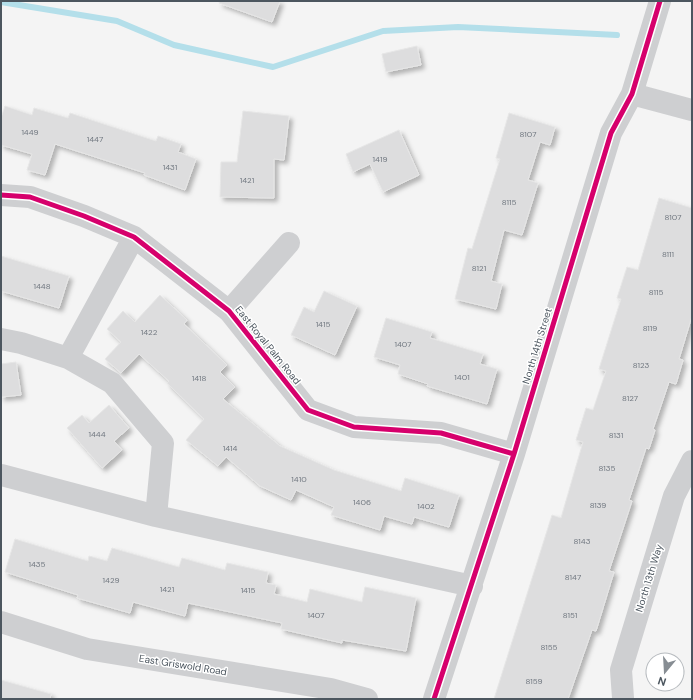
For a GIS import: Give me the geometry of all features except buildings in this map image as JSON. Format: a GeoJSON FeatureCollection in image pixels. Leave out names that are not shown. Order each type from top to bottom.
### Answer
{"type":"FeatureCollection","features":[{"type":"Feature","properties":{"kind":"street","name":"North 14th Street"},"geometry":{"type":"LineString","coordinates":[[434,699],[514,454],[611,133],[632,94],[660,1]]}},
{"type":"Feature","properties":{"kind":"street"},"geometry":{"type":"LineString","coordinates":[[632,94],[692,110]]}},
{"type":"Feature","properties":{"kind":"street","name":"East Royal Palm Road"},"geometry":{"type":"LineString","coordinates":[[1,195],[30,197],[84,216],[134,237],[229,311],[308,410],[354,427],[441,433],[514,454]]}},
{"type":"Feature","properties":{"kind":"street"},"geometry":{"type":"LineString","coordinates":[[68,358],[134,237]]}},
{"type":"Feature","properties":{"kind":"street"},"geometry":{"type":"LineString","coordinates":[[229,311],[289,243]]}},
{"type":"Feature","properties":{"kind":"street"},"geometry":{"type":"LineString","coordinates":[[1,339],[68,358],[112,383],[163,443],[156,516]]}},
{"type":"Feature","properties":{"kind":"street","name":"North 13th Way"},"geometry":{"type":"LineString","coordinates":[[627,699],[621,670],[674,496],[690,471]]}},
{"type":"Feature","properties":{"kind":"street"},"geometry":{"type":"LineString","coordinates":[[1,475],[156,516],[472,586]]}},
{"type":"Feature","properties":{"kind":"street","name":"East Griswold Road"},"geometry":{"type":"LineString","coordinates":[[1,622],[87,649],[331,689],[366,699]]}},
{"type":"Feature","properties":{"kind":"waterway"},"geometry":{"type":"LineString","coordinates":[[1,2],[117,21],[174,45],[273,67],[383,31],[458,27],[617,35]]}},
{"type":"Feature","properties":{"kind":"cycle path"},"geometry":{"type":"LineString","coordinates":[[434,699],[514,454],[611,133],[632,94],[660,1]]}},
{"type":"Feature","properties":{"kind":"cycle path"},"geometry":{"type":"LineString","coordinates":[[1,195],[30,197],[84,216],[134,237],[229,311],[308,410],[354,427],[441,433],[514,454]]}}]}
